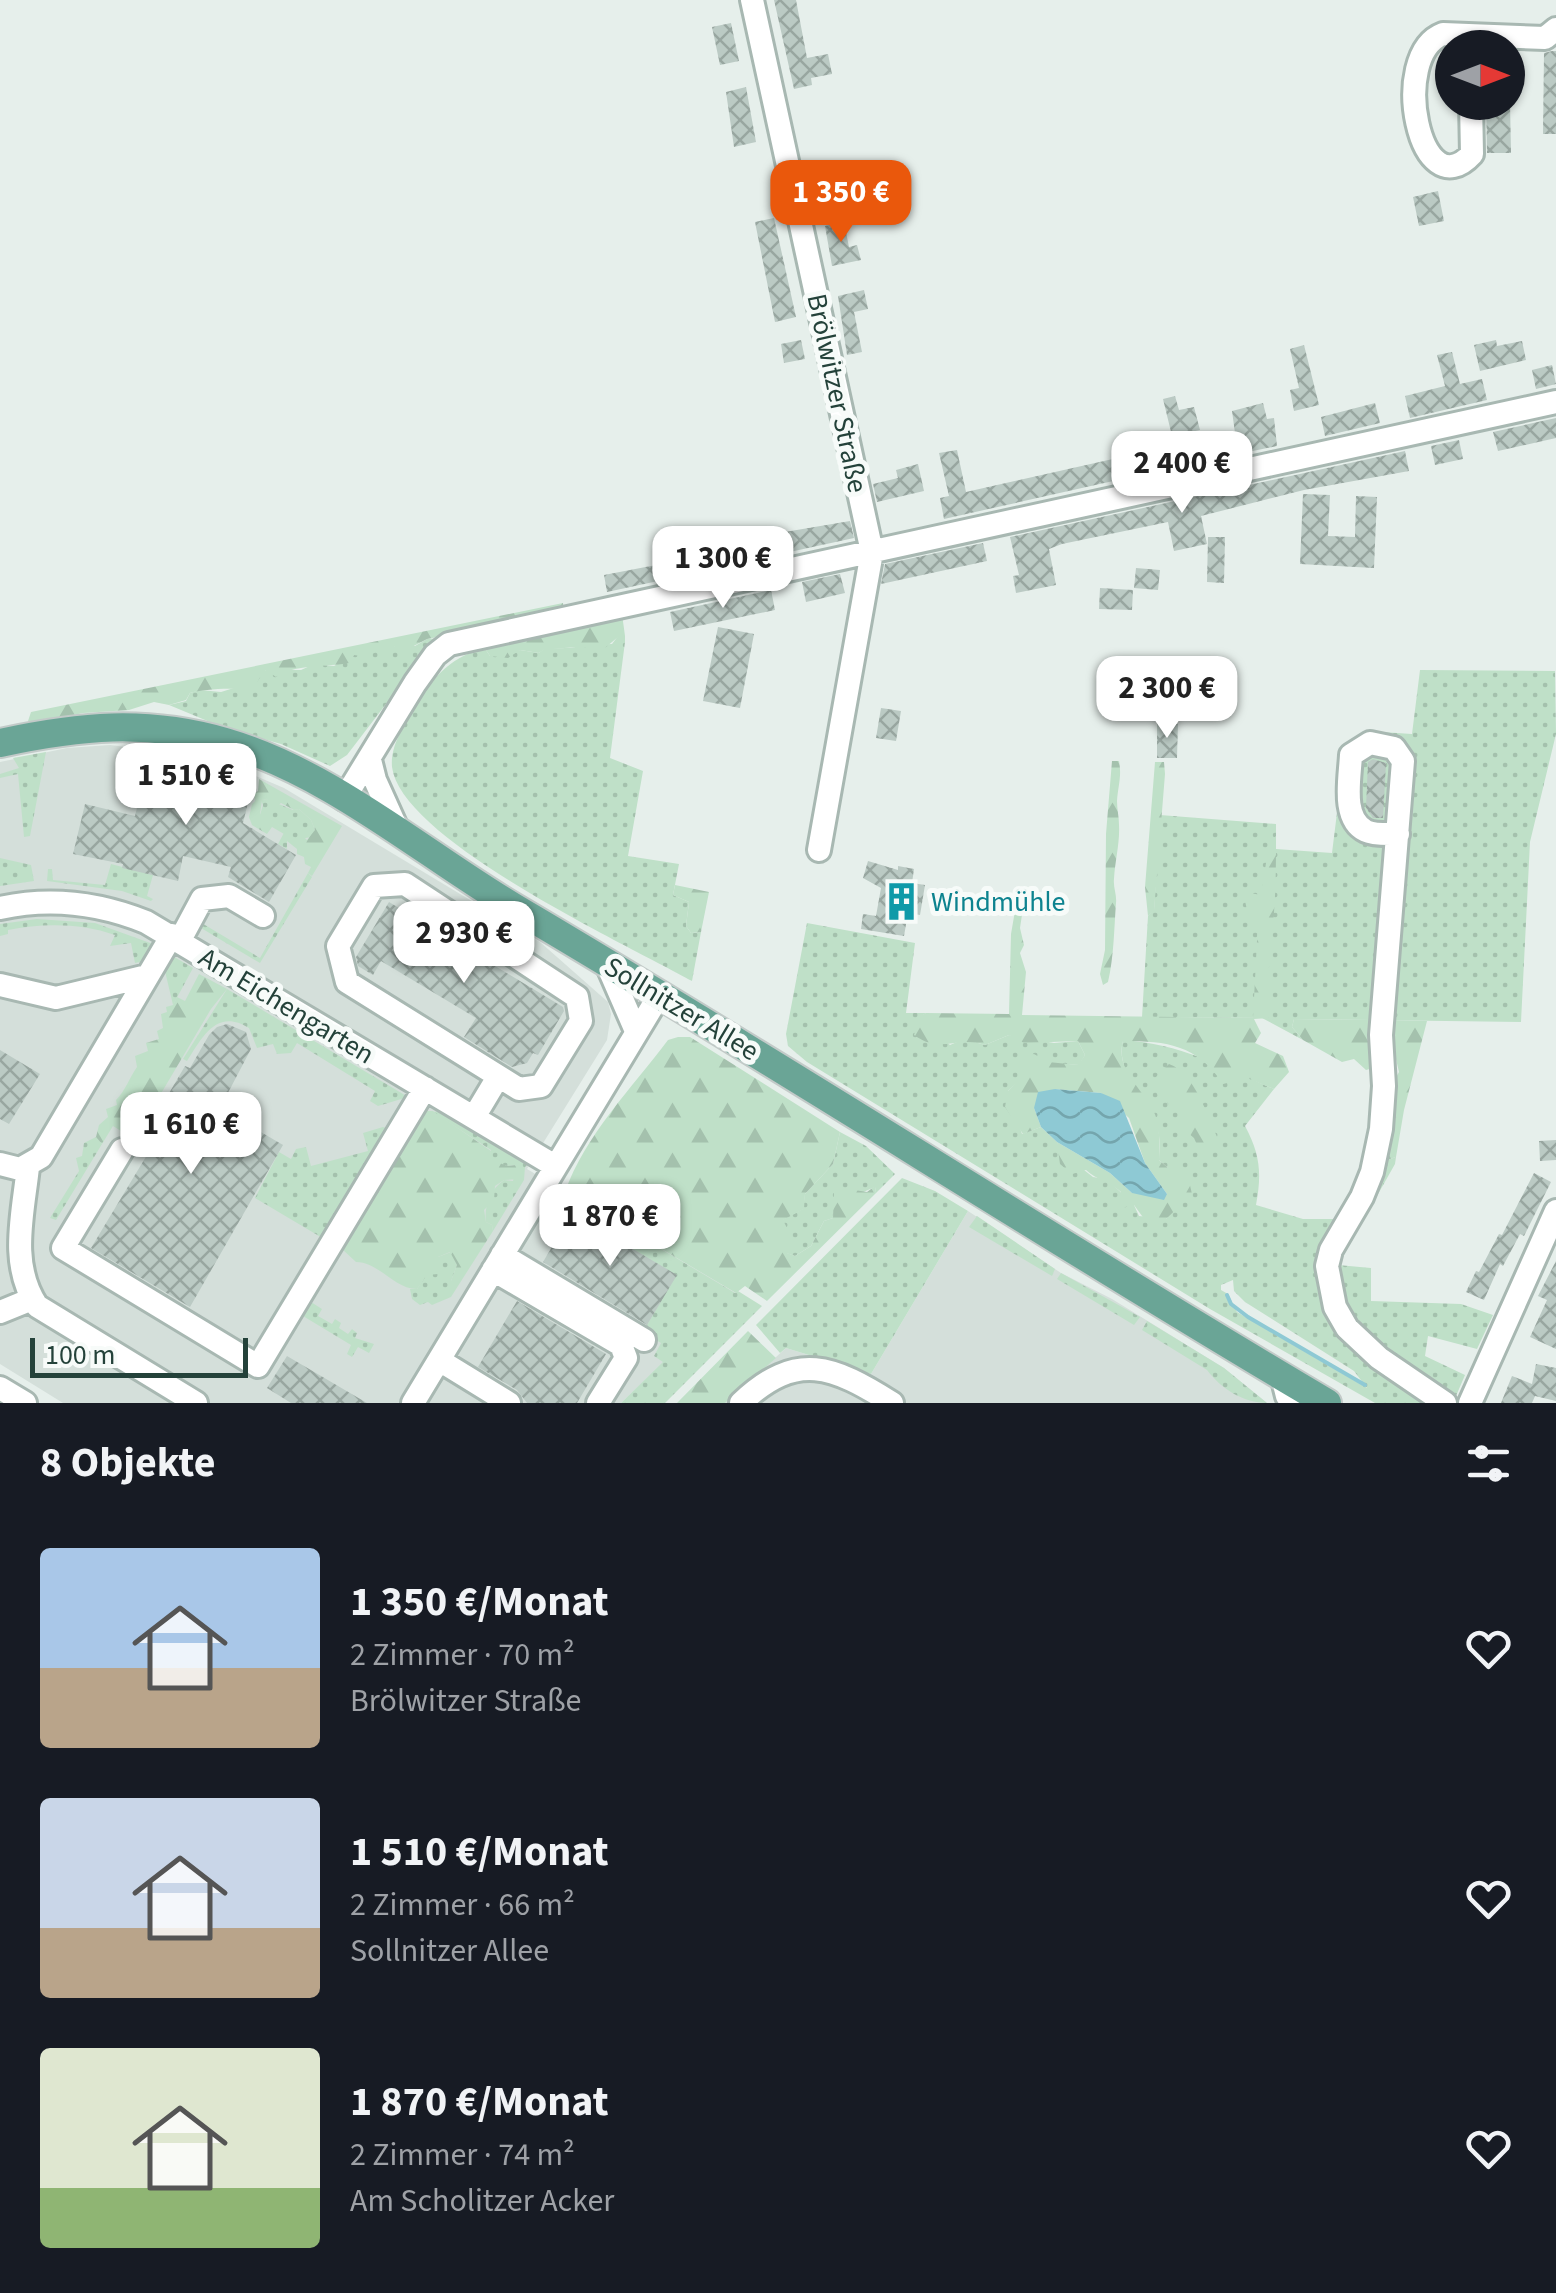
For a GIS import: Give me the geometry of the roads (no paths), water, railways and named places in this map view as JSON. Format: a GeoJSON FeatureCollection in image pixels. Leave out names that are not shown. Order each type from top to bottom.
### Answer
{"type":"FeatureCollection","features":[{"type":"Feature","properties":{"kind":"main road","name":"Sollnitzer Allee"},"geometry":{"type":"LineString","coordinates":[[0,743],[101,726],[173,731],[226,742],[268,757],[344,799],[1327,1403]]}},
{"type":"Feature","properties":{"kind":"street","name":"Brölwitzer Straße"},"geometry":{"type":"LineString","coordinates":[[752,0],[872,552]]}},
{"type":"Feature","properties":{"kind":"street"},"geometry":{"type":"LineString","coordinates":[[1525,39],[1545,38],[1556,29]]}},
{"type":"Feature","properties":{"kind":"street"},"geometry":{"type":"LineString","coordinates":[[1435,37],[1420,57],[1414,80],[1416,120],[1428,157],[1440,164],[1464,163],[1472,154],[1471,120]]}},
{"type":"Feature","properties":{"kind":"street"},"geometry":{"type":"LineString","coordinates":[[344,799],[415,683],[434,655],[448,644],[1556,402]]}},
{"type":"Feature","properties":{"kind":"street"},"geometry":{"type":"LineString","coordinates":[[819,850],[872,552]]}},
{"type":"Feature","properties":{"kind":"street"},"geometry":{"type":"LineString","coordinates":[[370,760],[374,780],[399,834]]}},
{"type":"Feature","properties":{"kind":"street"},"geometry":{"type":"LineString","coordinates":[[1398,834],[1381,1035],[1381,1130],[1372,1172],[1331,1250],[1328,1266],[1335,1307],[1347,1328],[1379,1358],[1445,1403]]}},
{"type":"Feature","properties":{"kind":"street"},"geometry":{"type":"LineString","coordinates":[[405,884],[578,996],[580,1021],[541,1086],[519,1089],[498,1078],[347,982],[338,946],[374,886],[405,884]]}},
{"type":"Feature","properties":{"kind":"street"},"geometry":{"type":"LineString","coordinates":[[0,1164],[28,1168],[41,1156],[147,976],[202,899],[229,896],[263,916]]}},
{"type":"Feature","properties":{"kind":"street","name":"Am Eichengarten"},"geometry":{"type":"LineString","coordinates":[[0,908],[74,903],[121,912],[176,938],[555,1166]]}},
{"type":"Feature","properties":{"kind":"street"},"geometry":{"type":"LineString","coordinates":[[606,962],[636,1031]]}},
{"type":"Feature","properties":{"kind":"street"},"geometry":{"type":"LineString","coordinates":[[0,986],[56,998],[147,976]]}},
{"type":"Feature","properties":{"kind":"street"},"geometry":{"type":"LineString","coordinates":[[413,1403],[660,994]]}},
{"type":"Feature","properties":{"kind":"street"},"geometry":{"type":"LineString","coordinates":[[474,1117],[498,1078]]}},
{"type":"Feature","properties":{"kind":"street"},"geometry":{"type":"LineString","coordinates":[[122,1150],[63,1248],[258,1366],[425,1088]]}},
{"type":"Feature","properties":{"kind":"street"},"geometry":{"type":"LineString","coordinates":[[28,1168],[20,1267],[37,1306],[196,1403]]}},
{"type":"Feature","properties":{"kind":"street"},"geometry":{"type":"LineString","coordinates":[[1470,1403],[1556,1211]]}},
{"type":"Feature","properties":{"kind":"street"},"geometry":{"type":"LineString","coordinates":[[497,1262],[644,1340]]}},
{"type":"Feature","properties":{"kind":"street"},"geometry":{"type":"LineString","coordinates":[[497,1262],[621,1345],[626,1358],[598,1403]]}},
{"type":"Feature","properties":{"kind":"street"},"geometry":{"type":"LineString","coordinates":[[0,1312],[32,1298]]}},
{"type":"Feature","properties":{"kind":"street"},"geometry":{"type":"LineString","coordinates":[[439,1360],[509,1403]]}},
{"type":"Feature","properties":{"kind":"street"},"geometry":{"type":"LineString","coordinates":[[741,1403],[775,1375],[798,1368],[857,1381],[892,1403]]}},
{"type":"Feature","properties":{"kind":"street"},"geometry":{"type":"LineString","coordinates":[[1282,1376],[1293,1403]]}},
{"type":"Feature","properties":{"kind":"street"},"geometry":{"type":"LineString","coordinates":[[0,1388],[25,1403]]}},
{"type":"Feature","properties":{"kind":"water"},"geometry":{"type":"Polygon","coordinates":[[[1055,1089],[1101,1093],[1120,1101],[1145,1163],[1167,1194],[1164,1200],[1132,1193],[1110,1173],[1057,1142],[1041,1127],[1034,1108],[1038,1092],[1055,1089]]]}},
{"type":"Feature","properties":{"kind":"waterway"},"geometry":{"type":"LineString","coordinates":[[1227,1295],[1231,1304],[1248,1317],[1365,1385]]}},
{"type":"Feature","properties":{"kind":"place","name":"Windmühle"},"geometry":{"type":"Point","coordinates":[901,901]}}]}
